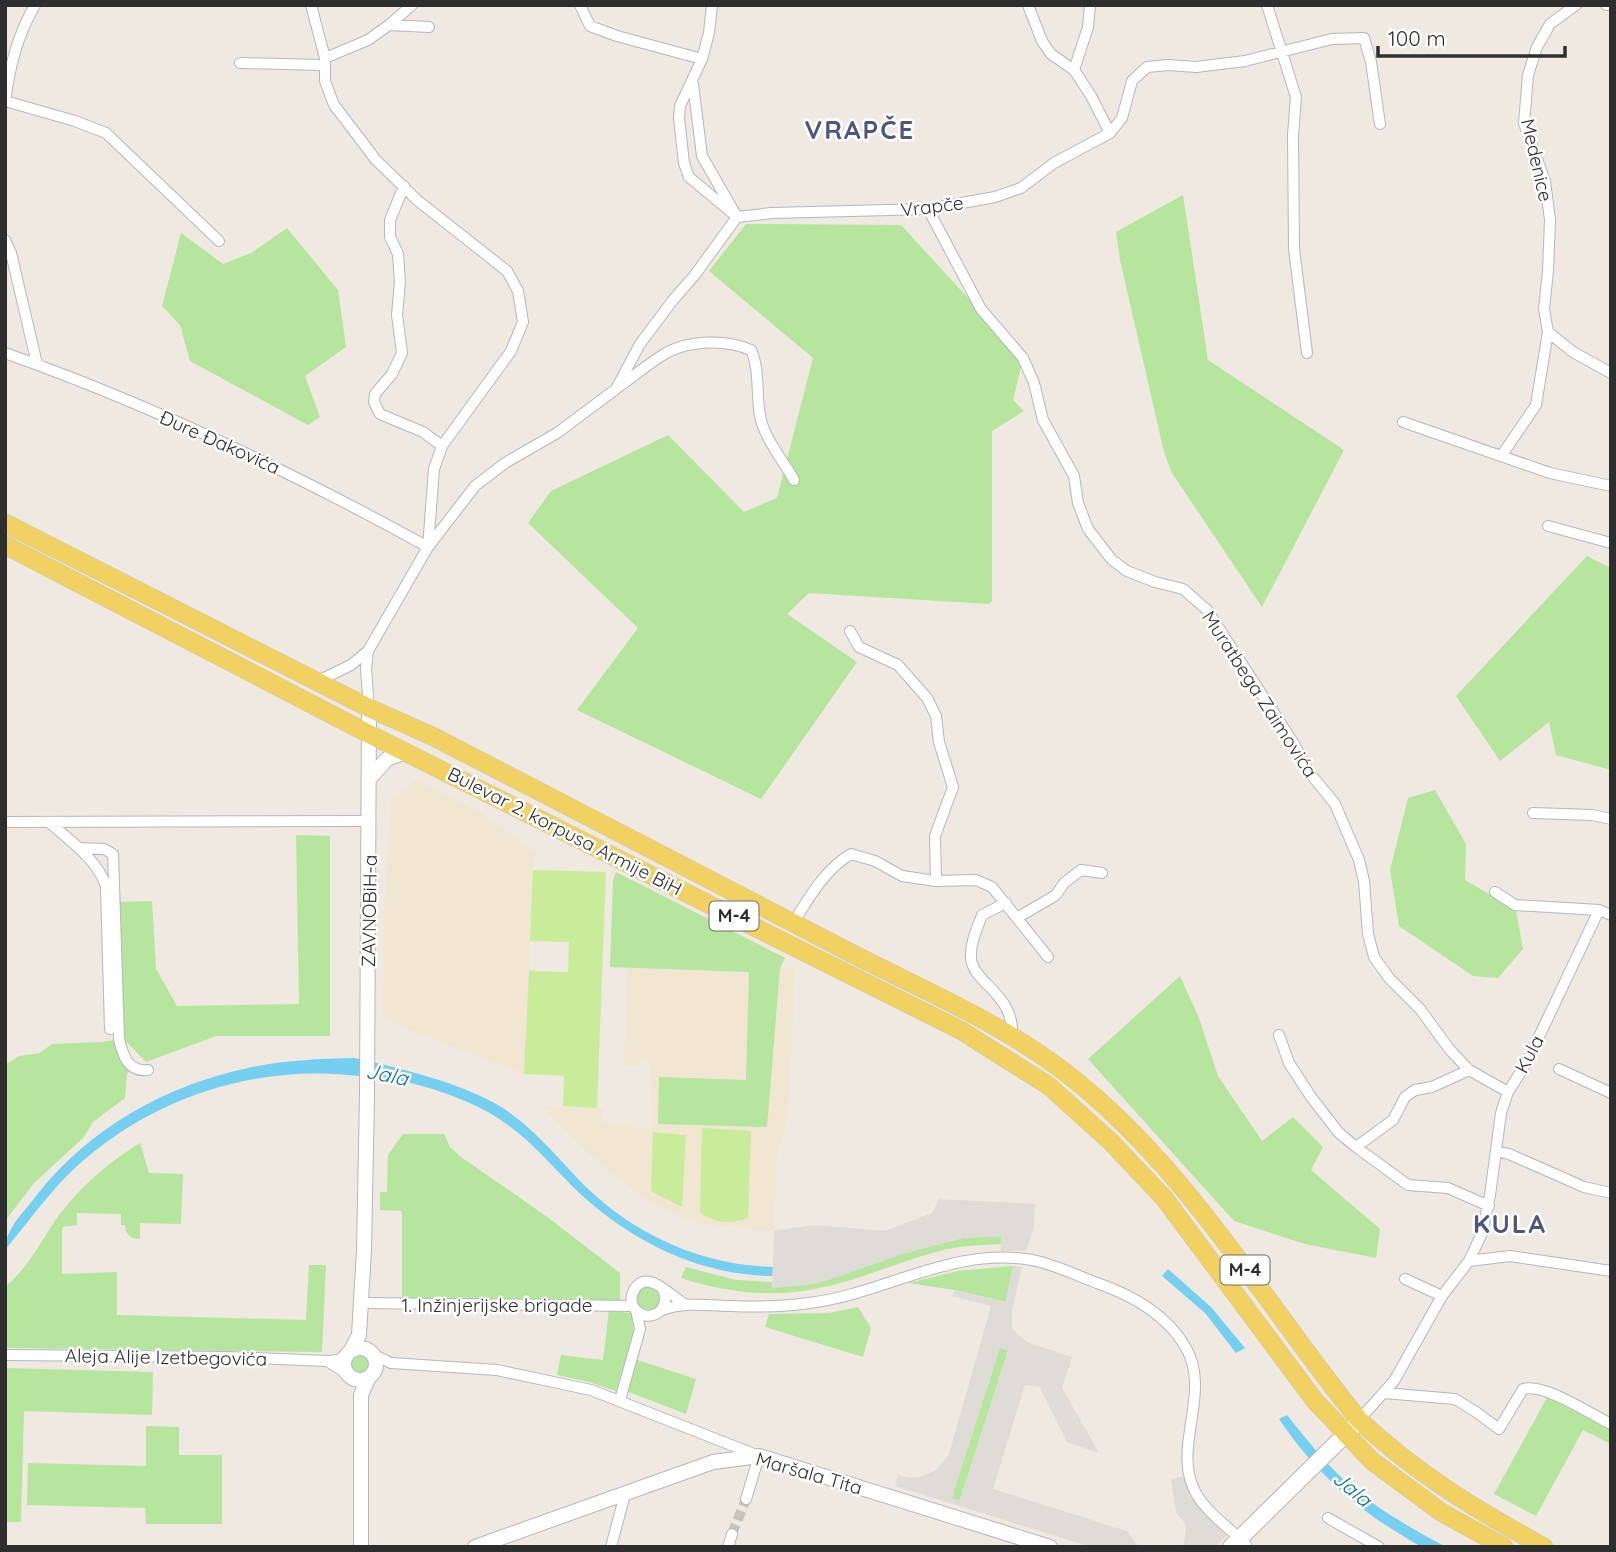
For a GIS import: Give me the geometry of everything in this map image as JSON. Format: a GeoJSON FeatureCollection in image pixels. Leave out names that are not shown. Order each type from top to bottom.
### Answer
{"type":"FeatureCollection","features":[{"type":"Feature","properties":{"kind":"main road","name":"Bulevar 2. korpusa Armije BiH"},"geometry":{"type":"LineString","coordinates":[[5,523],[974,1013],[1063,1071],[1124,1124],[1173,1178],[1365,1419]]}},
{"type":"Feature","properties":{"kind":"main road","name":"Bulevar 2. korpusa Armije BiH"},"geometry":{"type":"LineString","coordinates":[[5,545],[371,735],[962,1031],[1049,1086],[1111,1142],[1164,1198],[1315,1401],[1349,1438]]}},
{"type":"Feature","properties":{"kind":"main road"},"geometry":{"type":"LineString","coordinates":[[1240,1544],[1349,1438],[1365,1419]]}},
{"type":"Feature","properties":{"kind":"main road","name":"M-4"},"geometry":{"type":"LineString","coordinates":[[1365,1419],[1389,1448],[1450,1493],[1544,1547]]}},
{"type":"Feature","properties":{"kind":"main road","name":"M-4"},"geometry":{"type":"LineString","coordinates":[[1349,1438],[1372,1461],[1441,1512],[1504,1547]]}},
{"type":"Feature","properties":{"kind":"street"},"geometry":{"type":"LineString","coordinates":[[35,5],[24,24],[11,60],[5,101],[106,133],[219,241]]}},
{"type":"Feature","properties":{"kind":"street"},"geometry":{"type":"LineString","coordinates":[[311,5],[324,61],[325,80],[334,105],[376,160],[417,200],[507,271],[518,291],[523,322],[511,351],[442,446],[433,470],[428,547]]}},
{"type":"Feature","properties":{"kind":"street"},"geometry":{"type":"LineString","coordinates":[[240,64],[324,61],[368,40],[412,5]]}},
{"type":"Feature","properties":{"kind":"street"},"geometry":{"type":"LineString","coordinates":[[580,5],[590,26],[702,59]]}},
{"type":"Feature","properties":{"kind":"street"},"geometry":{"type":"LineString","coordinates":[[712,5],[709,33],[702,59],[680,106],[684,163],[689,177],[737,216]]}},
{"type":"Feature","properties":{"kind":"street"},"geometry":{"type":"LineString","coordinates":[[1028,5],[1042,41],[1051,54],[1074,70],[1110,133],[1122,118],[1132,81],[1147,67],[1196,67],[1245,61],[1332,38],[1364,38],[1371,62],[1380,124]]}},
{"type":"Feature","properties":{"kind":"street"},"geometry":{"type":"LineString","coordinates":[[1074,70],[1088,27],[1090,5]]}},
{"type":"Feature","properties":{"kind":"street"},"geometry":{"type":"LineString","coordinates":[[1267,5],[1296,97],[1293,135],[1294,249],[1307,353]]}},
{"type":"Feature","properties":{"kind":"street","name":"Medenice"},"geometry":{"type":"LineString","coordinates":[[1502,454],[1536,405],[1548,332],[1544,309],[1550,220],[1545,181],[1524,124],[1528,75],[1537,47],[1550,24],[1576,5]]}},
{"type":"Feature","properties":{"kind":"street"},"geometry":{"type":"LineString","coordinates":[[389,25],[429,27]]}},
{"type":"Feature","properties":{"kind":"street"},"geometry":{"type":"LineString","coordinates":[[692,84],[702,156],[737,216]]}},
{"type":"Feature","properties":{"kind":"street","name":"Vrapče"},"geometry":{"type":"LineString","coordinates":[[737,216],[928,209],[996,197],[1021,188],[1054,163],[1110,133]]}},
{"type":"Feature","properties":{"kind":"street"},"geometry":{"type":"LineString","coordinates":[[404,186],[390,220],[390,237],[397,254],[400,282],[397,315],[402,353],[393,374],[375,394],[374,402],[380,414],[423,432],[442,446]]}},
{"type":"Feature","properties":{"kind":"street","name":"Muratbega Zaimovića"},"geometry":{"type":"LineString","coordinates":[[928,209],[981,309],[1023,358],[1034,383],[1043,420],[1074,476],[1078,503],[1088,529],[1112,560],[1127,571],[1183,589],[1207,610],[1294,744],[1309,772],[1335,804],[1359,860],[1364,881],[1368,934],[1374,957],[1469,1070],[1508,1092]]}},
{"type":"Feature","properties":{"kind":"street"},"geometry":{"type":"LineString","coordinates":[[616,389],[640,344],[737,216]]}},
{"type":"Feature","properties":{"kind":"street"},"geometry":{"type":"LineString","coordinates":[[5,240],[11,253],[37,364]]}},
{"type":"Feature","properties":{"kind":"street"},"geometry":{"type":"LineString","coordinates":[[1548,332],[1573,352],[1611,373]]}},
{"type":"Feature","properties":{"kind":"street"},"geometry":{"type":"LineString","coordinates":[[318,681],[351,665],[368,651],[428,547],[475,486],[505,463],[557,433],[668,352],[694,344],[723,342],[751,350],[757,364],[760,419],[794,480]]}},
{"type":"Feature","properties":{"kind":"street","name":"Đure Đakovića"},"geometry":{"type":"LineString","coordinates":[[5,353],[163,415],[250,454],[338,497],[428,547]]}},
{"type":"Feature","properties":{"kind":"street"},"geometry":{"type":"LineString","coordinates":[[1403,422],[1502,454],[1550,473],[1611,486]]}},
{"type":"Feature","properties":{"kind":"street"},"geometry":{"type":"LineString","coordinates":[[1548,526],[1611,544]]}},
{"type":"Feature","properties":{"kind":"street"},"geometry":{"type":"LineString","coordinates":[[850,631],[859,647],[898,665],[927,698],[936,716],[939,742],[953,787],[935,836],[936,881]]}},
{"type":"Feature","properties":{"kind":"street"},"geometry":{"type":"LineString","coordinates":[[368,651],[366,669],[371,735],[370,778]]}},
{"type":"Feature","properties":{"kind":"street"},"geometry":{"type":"LineString","coordinates":[[370,778],[387,759],[405,752]]}},
{"type":"Feature","properties":{"kind":"street","name":"ZAVNOBiH-a"},"geometry":{"type":"LineString","coordinates":[[361,1303],[368,1044],[370,778]]}},
{"type":"Feature","properties":{"kind":"street"},"geometry":{"type":"LineString","coordinates":[[1533,813],[1592,815],[1611,819]]}},
{"type":"Feature","properties":{"kind":"street"},"geometry":{"type":"LineString","coordinates":[[5,822],[370,821]]}},
{"type":"Feature","properties":{"kind":"street"},"geometry":{"type":"LineString","coordinates":[[49,822],[80,848],[103,877],[106,886],[110,1029]]}},
{"type":"Feature","properties":{"kind":"street"},"geometry":{"type":"LineString","coordinates":[[80,848],[104,849],[113,854],[119,1039],[123,1055],[130,1065],[136,1070],[148,1070]]}},
{"type":"Feature","properties":{"kind":"street"},"geometry":{"type":"LineString","coordinates":[[793,923],[829,871],[851,854],[875,861],[902,876],[936,881],[976,880],[992,887],[1048,957]]}},
{"type":"Feature","properties":{"kind":"street"},"geometry":{"type":"LineString","coordinates":[[1017,918],[1056,895],[1064,883],[1081,870],[1102,873]]}},
{"type":"Feature","properties":{"kind":"street"},"geometry":{"type":"LineString","coordinates":[[1495,892],[1516,905],[1599,910],[1611,915]]}},
{"type":"Feature","properties":{"kind":"street"},"geometry":{"type":"LineString","coordinates":[[1006,903],[982,915],[972,943],[971,960],[976,970],[1003,1001],[1014,1023],[1012,1038]]}},
{"type":"Feature","properties":{"kind":"street","name":"Kula"},"geometry":{"type":"LineString","coordinates":[[1365,1419],[1394,1381],[1442,1296],[1469,1261],[1482,1233],[1489,1206],[1501,1113],[1508,1092],[1527,1062],[1599,910]]}},
{"type":"Feature","properties":{"kind":"street"},"geometry":{"type":"LineString","coordinates":[[1279,1035],[1289,1063],[1311,1097],[1339,1133],[1356,1147],[1408,1185],[1448,1188],[1489,1206]]}},
{"type":"Feature","properties":{"kind":"street"},"geometry":{"type":"LineString","coordinates":[[1559,1069],[1611,1093]]}},
{"type":"Feature","properties":{"kind":"street"},"geometry":{"type":"LineString","coordinates":[[1356,1147],[1393,1120],[1405,1097],[1415,1090],[1432,1087],[1469,1070]]}},
{"type":"Feature","properties":{"kind":"street"},"geometry":{"type":"LineString","coordinates":[[1496,1151],[1509,1154],[1584,1187],[1611,1193]]}},
{"type":"Feature","properties":{"kind":"street"},"geometry":{"type":"LineString","coordinates":[[1469,1261],[1510,1256],[1611,1271]]}},
{"type":"Feature","properties":{"kind":"street"},"geometry":{"type":"LineString","coordinates":[[635,1308],[646,1315],[685,1304],[747,1306],[812,1303],[950,1264],[1005,1259],[1038,1261],[1128,1294],[1157,1314],[1172,1329],[1192,1361],[1196,1395],[1189,1474],[1200,1500],[1240,1544]]}},
{"type":"Feature","properties":{"kind":"street"},"geometry":{"type":"LineString","coordinates":[[1405,1279],[1442,1296]]}},
{"type":"Feature","properties":{"kind":"street"},"geometry":{"type":"LineString","coordinates":[[620,1400],[640,1329],[632,1294],[638,1285],[654,1282],[685,1304]]}},
{"type":"Feature","properties":{"kind":"street"},"geometry":{"type":"LineString","coordinates":[[640,1329],[659,1312],[666,1300],[663,1289]]}},
{"type":"Feature","properties":{"kind":"street"},"geometry":{"type":"LineString","coordinates":[[361,1303],[359,1335],[362,1343],[372,1353],[376,1365],[361,1395]]}},
{"type":"Feature","properties":{"kind":"street","name":"1. Inžinjerijske brigade"},"geometry":{"type":"LineString","coordinates":[[361,1303],[635,1308]]}},
{"type":"Feature","properties":{"kind":"street"},"geometry":{"type":"LineString","coordinates":[[359,1335],[343,1363],[361,1395],[361,1547]]}},
{"type":"Feature","properties":{"kind":"street"},"geometry":{"type":"LineString","coordinates":[[327,1361],[339,1360],[360,1347],[391,1363]]}},
{"type":"Feature","properties":{"kind":"street","name":"Aleja Alije Izetbegovića"},"geometry":{"type":"LineString","coordinates":[[5,1355],[227,1357],[327,1361]]}},
{"type":"Feature","properties":{"kind":"street"},"geometry":{"type":"LineString","coordinates":[[327,1361],[359,1380],[391,1363],[418,1363],[497,1370],[590,1390],[759,1456],[746,1499]]}},
{"type":"Feature","properties":{"kind":"street"},"geometry":{"type":"LineString","coordinates":[[1384,1393],[1455,1399],[1499,1429],[1523,1389],[1532,1387],[1611,1424]]}},
{"type":"Feature","properties":{"kind":"street","name":"Maršala Tita"},"geometry":{"type":"LineString","coordinates":[[475,1547],[713,1462],[733,1457],[759,1456],[1025,1543],[1051,1547]]}},
{"type":"Feature","properties":{"kind":"street"},"geometry":{"type":"LineString","coordinates":[[611,1547],[625,1494]]}},
{"type":"Feature","properties":{"kind":"street"},"geometry":{"type":"LineString","coordinates":[[1328,1518],[1379,1547]]}},
{"type":"Feature","properties":{"kind":"street"},"geometry":{"type":"LineString","coordinates":[[728,1547],[732,1534]]}},
{"type":"Feature","properties":{"kind":"shaded area"},"geometry":{"type":"Polygon","coordinates":[[[417,780],[479,812],[536,852],[524,1074],[383,1019],[384,911],[391,799],[417,780]]]}},
{"type":"Feature","properties":{"kind":"shaded area"},"geometry":{"type":"Polygon","coordinates":[[[616,872],[785,958],[781,968],[795,968],[789,1106],[785,1130],[777,1151],[774,1231],[697,1223],[649,1201],[610,1173],[541,1107],[603,1108],[603,1123],[632,1123],[633,1128],[652,1127],[650,1061],[640,1061],[640,1066],[624,1067],[627,968],[610,967],[613,881],[616,872]]]}},
{"type":"Feature","properties":{"kind":"shaded area"},"geometry":{"type":"Polygon","coordinates":[[[939,1199],[1035,1204],[1034,1227],[1026,1251],[1001,1251],[1001,1236],[963,1238],[905,1253],[826,1281],[772,1288],[774,1231],[813,1225],[885,1231],[932,1213],[939,1199]]]}},
{"type":"Feature","properties":{"kind":"shaded area"},"geometry":{"type":"Polygon","coordinates":[[[1013,1266],[1022,1267],[1012,1311],[1012,1329],[1027,1342],[1072,1357],[1062,1388],[1099,1453],[1067,1442],[1039,1386],[1025,1385],[993,1489],[1127,1531],[1139,1547],[1091,1547],[895,1486],[898,1475],[920,1477],[936,1470],[948,1456],[953,1440],[991,1306],[952,1296],[955,1290],[1005,1302],[1013,1266]],[[1000,1348],[952,1498],[959,1501],[1008,1351],[1000,1348]]]}},
{"type":"Feature","properties":{"kind":"shaded area"},"geometry":{"type":"Polygon","coordinates":[[[1185,1476],[1189,1495],[1226,1536],[1214,1547],[1183,1547],[1186,1529],[1176,1513],[1171,1479],[1185,1476]]]}},
{"type":"Feature","properties":{"kind":"green space"},"geometry":{"type":"Polygon","coordinates":[[[1183,195],[1208,360],[1344,450],[1262,607],[1172,473],[1164,452],[1120,260],[1116,232],[1183,195]]]}},
{"type":"Feature","properties":{"kind":"green space"},"geometry":{"type":"Polygon","coordinates":[[[746,224],[901,225],[1023,358],[1013,400],[1024,411],[992,431],[992,601],[989,604],[809,593],[787,614],[857,662],[761,799],[577,710],[638,628],[528,523],[551,491],[668,435],[744,512],[777,498],[813,358],[709,271],[746,224]]]}},
{"type":"Feature","properties":{"kind":"green space"},"geometry":{"type":"Polygon","coordinates":[[[287,228],[338,290],[346,347],[305,376],[320,417],[308,425],[190,361],[180,325],[162,306],[181,233],[223,264],[251,253],[287,228]]]}},
{"type":"Feature","properties":{"kind":"green space"},"geometry":{"type":"Polygon","coordinates":[[[1587,556],[1611,568],[1611,770],[1556,755],[1549,722],[1500,761],[1456,696],[1587,556]]]}},
{"type":"Feature","properties":{"kind":"green space"},"geometry":{"type":"Polygon","coordinates":[[[1435,790],[1466,844],[1465,880],[1516,910],[1523,949],[1498,978],[1473,976],[1399,926],[1390,870],[1408,798],[1435,790]]]}},
{"type":"Feature","properties":{"kind":"green space"},"geometry":{"type":"Polygon","coordinates":[[[296,835],[330,836],[330,1036],[216,1036],[146,1062],[120,1035],[117,902],[152,901],[156,969],[177,1006],[299,1004],[296,835]]]}},
{"type":"Feature","properties":{"kind":"green space"},"geometry":{"type":"Polygon","coordinates":[[[533,870],[606,872],[597,1108],[563,1106],[564,1076],[524,1074],[529,971],[568,972],[569,942],[530,941],[533,870]]]}},
{"type":"Feature","properties":{"kind":"green space"},"geometry":{"type":"Polygon","coordinates":[[[616,872],[785,958],[780,968],[767,1127],[658,1124],[659,1077],[746,1080],[749,972],[610,967],[613,881],[616,872]]]}},
{"type":"Feature","properties":{"kind":"green space"},"geometry":{"type":"Polygon","coordinates":[[[1180,976],[1199,1018],[1218,1076],[1262,1141],[1293,1117],[1323,1147],[1311,1170],[1380,1229],[1376,1258],[1305,1244],[1234,1221],[1088,1059],[1180,976]]]}},
{"type":"Feature","properties":{"kind":"green space"},"geometry":{"type":"Polygon","coordinates":[[[119,1039],[133,1068],[127,1074],[125,1098],[93,1122],[83,1138],[34,1183],[5,1221],[6,1064],[19,1056],[40,1053],[52,1044],[119,1039]]]}},
{"type":"Feature","properties":{"kind":"green space"},"geometry":{"type":"Polygon","coordinates":[[[702,1128],[751,1131],[748,1218],[723,1222],[700,1212],[702,1128]]]}},
{"type":"Feature","properties":{"kind":"green space"},"geometry":{"type":"Polygon","coordinates":[[[653,1132],[686,1135],[682,1207],[651,1191],[653,1132]]]}},
{"type":"Feature","properties":{"kind":"green space"},"geometry":{"type":"Polygon","coordinates":[[[403,1134],[444,1134],[450,1147],[461,1157],[546,1216],[620,1273],[620,1300],[402,1299],[402,1211],[380,1210],[380,1192],[387,1192],[388,1155],[403,1134]]]}},
{"type":"Feature","properties":{"kind":"green space"},"geometry":{"type":"Polygon","coordinates":[[[140,1143],[149,1173],[183,1174],[181,1224],[140,1223],[140,1239],[132,1238],[126,1232],[125,1225],[121,1225],[121,1214],[77,1213],[77,1225],[62,1227],[62,1274],[117,1272],[117,1315],[306,1320],[309,1265],[326,1265],[322,1352],[5,1348],[5,1287],[29,1261],[77,1193],[107,1166],[140,1143]]]}},
{"type":"Feature","properties":{"kind":"green space"},"geometry":{"type":"Polygon","coordinates":[[[1002,1236],[1002,1244],[948,1249],[848,1281],[797,1292],[747,1292],[681,1278],[686,1267],[736,1280],[772,1282],[772,1287],[963,1238],[1002,1236]]]}},
{"type":"Feature","properties":{"kind":"green space"},"geometry":{"type":"Polygon","coordinates":[[[1013,1266],[1006,1302],[908,1283],[958,1271],[1013,1266]]]}},
{"type":"Feature","properties":{"kind":"green space"},"geometry":{"type":"Polygon","coordinates":[[[649,1286],[658,1289],[661,1298],[658,1307],[649,1310],[640,1307],[637,1298],[640,1289],[649,1286]]]}},
{"type":"Feature","properties":{"kind":"green space"},"geometry":{"type":"Polygon","coordinates":[[[858,1307],[871,1328],[863,1357],[765,1327],[769,1314],[828,1313],[858,1307]]]}},
{"type":"Feature","properties":{"kind":"green space"},"geometry":{"type":"Polygon","coordinates":[[[609,1311],[631,1313],[633,1320],[632,1340],[616,1391],[557,1375],[561,1355],[603,1360],[609,1311]]]}},
{"type":"Feature","properties":{"kind":"green space"},"geometry":{"type":"Polygon","coordinates":[[[1000,1347],[1008,1350],[960,1501],[951,1498],[1000,1347]]]}},
{"type":"Feature","properties":{"kind":"green space"},"geometry":{"type":"Polygon","coordinates":[[[356,1355],[364,1355],[369,1364],[367,1371],[356,1373],[351,1368],[351,1360],[356,1355]]]}},
{"type":"Feature","properties":{"kind":"green space"},"geometry":{"type":"Polygon","coordinates":[[[631,1358],[696,1379],[686,1414],[621,1389],[631,1358]]]}},
{"type":"Feature","properties":{"kind":"green space"},"geometry":{"type":"Polygon","coordinates":[[[5,1368],[153,1372],[152,1415],[24,1411],[21,1522],[5,1522],[5,1368]]]}},
{"type":"Feature","properties":{"kind":"green space"},"geometry":{"type":"Polygon","coordinates":[[[1548,1396],[1611,1430],[1611,1444],[1583,1430],[1536,1516],[1494,1494],[1548,1396]]]}},
{"type":"Feature","properties":{"kind":"green space"},"geometry":{"type":"Polygon","coordinates":[[[146,1426],[179,1427],[179,1455],[222,1455],[222,1524],[146,1524],[145,1508],[27,1505],[28,1463],[146,1466],[146,1426]]]}},
{"type":"Feature","properties":{"kind":"water","name":"Jala"},"geometry":{"type":"Polygon","coordinates":[[[355,1058],[438,1080],[481,1096],[514,1116],[533,1132],[586,1187],[627,1220],[672,1245],[696,1254],[721,1261],[773,1267],[772,1276],[717,1269],[665,1251],[641,1238],[595,1207],[515,1130],[468,1102],[424,1086],[397,1080],[327,1074],[249,1080],[212,1089],[140,1120],[77,1166],[5,1250],[8,1235],[16,1221],[57,1172],[80,1150],[131,1113],[188,1086],[248,1068],[314,1059],[355,1058]]]}},
{"type":"Feature","properties":{"kind":"water"},"geometry":{"type":"Polygon","coordinates":[[[1168,1269],[1211,1307],[1245,1348],[1236,1353],[1205,1313],[1162,1276],[1168,1269]]]}},
{"type":"Feature","properties":{"kind":"water","name":"Jala"},"geometry":{"type":"Polygon","coordinates":[[[1287,1415],[1353,1488],[1391,1515],[1446,1547],[1418,1545],[1349,1498],[1291,1436],[1279,1419],[1287,1415]]]}},
{"type":"Feature","properties":{"kind":"tunnel"},"geometry":{"type":"LineString","coordinates":[[732,1534],[746,1499]]}},
{"type":"Feature","properties":{"kind":"district","name":"VRAPČE"},"geometry":{"type":"Point","coordinates":[860,130]}},
{"type":"Feature","properties":{"kind":"district","name":"KULA"},"geometry":{"type":"Point","coordinates":[1510,1224]}}]}
